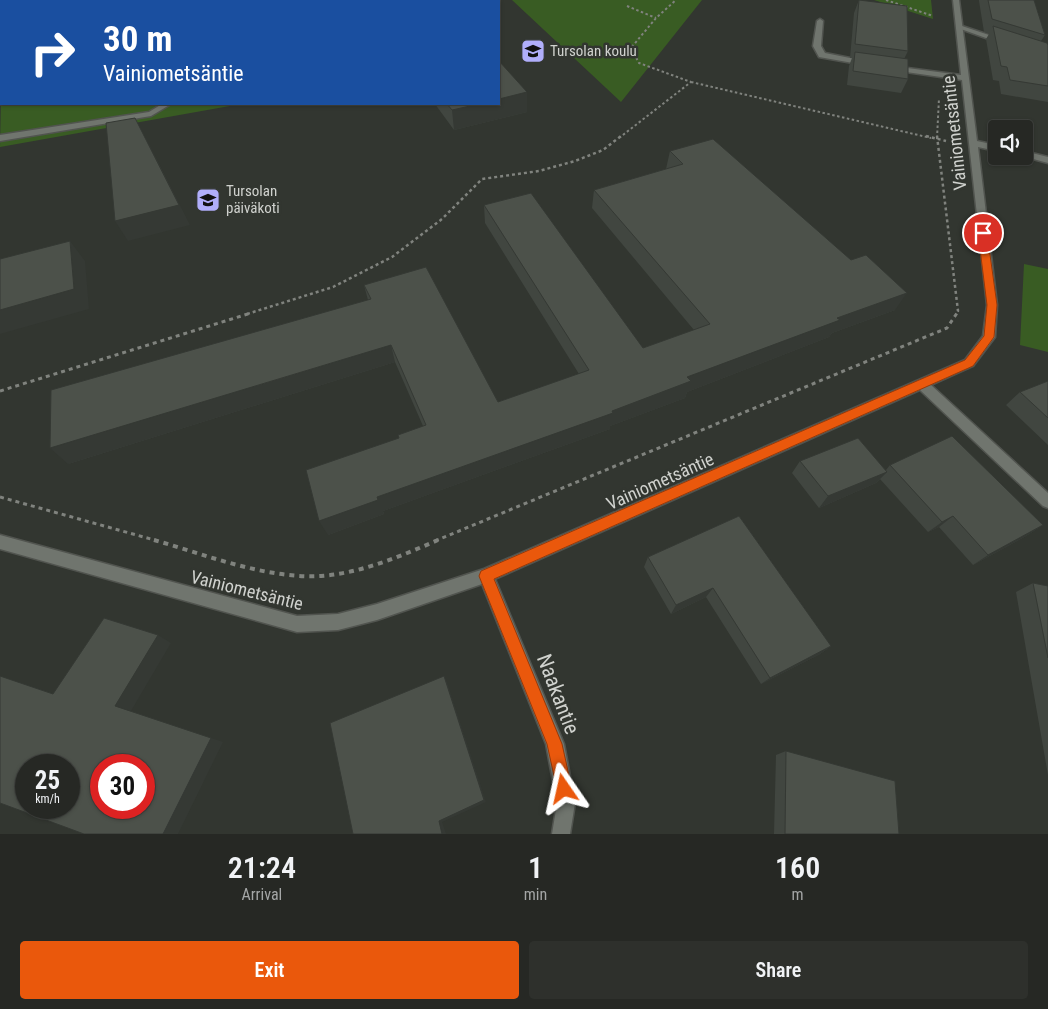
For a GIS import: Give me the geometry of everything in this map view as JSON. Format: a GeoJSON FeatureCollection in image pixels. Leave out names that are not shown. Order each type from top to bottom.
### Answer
{"type":"FeatureCollection","features":[{"type":"Feature","properties":{"kind":"street","name":"Vainiometsäntie"},"geometry":{"type":"LineString","coordinates":[[0,542],[297,624],[338,622],[377,612],[486,576],[923,385],[969,363],[989,337],[992,305],[956,0]]}},
{"type":"Feature","properties":{"kind":"street"},"geometry":{"type":"LineString","coordinates":[[820,21],[817,46],[822,55],[878,66]]}},
{"type":"Feature","properties":{"kind":"street"},"geometry":{"type":"LineString","coordinates":[[960,27],[1012,44]]}},
{"type":"Feature","properties":{"kind":"street"},"geometry":{"type":"LineString","coordinates":[[887,67],[966,78]]}},
{"type":"Feature","properties":{"kind":"street"},"geometry":{"type":"LineString","coordinates":[[0,138],[151,114],[165,105]]}},
{"type":"Feature","properties":{"kind":"street"},"geometry":{"type":"LineString","coordinates":[[972,143],[988,146]]}},
{"type":"Feature","properties":{"kind":"street"},"geometry":{"type":"LineString","coordinates":[[1033,156],[1048,160]]}},
{"type":"Feature","properties":{"kind":"street"},"geometry":{"type":"LineString","coordinates":[[923,385],[1048,502]]}},
{"type":"Feature","properties":{"kind":"street","name":"Naakantie"},"geometry":{"type":"LineString","coordinates":[[486,576],[554,744],[566,803],[561,834]]}},
{"type":"Feature","properties":{"kind":"path"},"geometry":{"type":"LineString","coordinates":[[676,0],[656,18],[631,48],[639,63],[691,82],[937,140],[972,143]]}},
{"type":"Feature","properties":{"kind":"path"},"geometry":{"type":"LineString","coordinates":[[886,0],[937,17],[936,9]]}},
{"type":"Feature","properties":{"kind":"path"},"geometry":{"type":"LineString","coordinates":[[627,6],[656,18]]}},
{"type":"Feature","properties":{"kind":"path"},"geometry":{"type":"LineString","coordinates":[[0,496],[274,574],[322,576],[381,564],[947,328],[958,311],[937,140],[940,74]]}},
{"type":"Feature","properties":{"kind":"path"},"geometry":{"type":"LineString","coordinates":[[0,392],[333,287],[392,257],[442,219],[482,179],[540,171],[575,161],[603,150],[691,82]]}},
{"type":"Feature","properties":{"kind":"green space"},"geometry":{"type":"Polygon","coordinates":[[[512,0],[702,0],[621,102],[512,0]]]}},
{"type":"Feature","properties":{"kind":"green space"},"geometry":{"type":"Polygon","coordinates":[[[874,0],[931,0],[933,19],[874,0]]]}},
{"type":"Feature","properties":{"kind":"green space"},"geometry":{"type":"Polygon","coordinates":[[[1,105],[235,105],[0,147],[1,105]]]}},
{"type":"Feature","properties":{"kind":"green space"},"geometry":{"type":"Polygon","coordinates":[[[1024,264],[1048,269],[1048,352],[1020,345],[1024,264]]]}},
{"type":"Feature","properties":{"kind":"building"},"geometry":{"type":"Polygon","coordinates":[[[859,0],[907,6],[908,51],[855,44],[859,0]]]}},
{"type":"Feature","properties":{"kind":"building"},"geometry":{"type":"Polygon","coordinates":[[[988,0],[1034,0],[1045,35],[992,19],[988,0]]]}},
{"type":"Feature","properties":{"kind":"building"},"geometry":{"type":"Polygon","coordinates":[[[993,26],[1047,43],[1048,86],[1010,80],[1007,67],[1001,66],[993,26]]]}},
{"type":"Feature","properties":{"kind":"building"},"geometry":{"type":"Polygon","coordinates":[[[855,52],[908,59],[908,79],[853,71],[855,52]]]}},
{"type":"Feature","properties":{"kind":"building"},"geometry":{"type":"Polygon","coordinates":[[[500,62],[527,92],[500,99],[500,62]]]}},
{"type":"Feature","properties":{"kind":"building"},"geometry":{"type":"Polygon","coordinates":[[[448,105],[474,105],[452,110],[448,105]]]}},
{"type":"Feature","properties":{"kind":"building"},"geometry":{"type":"Polygon","coordinates":[[[135,118],[179,205],[115,221],[106,123],[135,118]]]}},
{"type":"Feature","properties":{"kind":"building"},"geometry":{"type":"Polygon","coordinates":[[[713,139],[851,260],[866,255],[907,293],[837,318],[840,320],[687,377],[691,381],[612,411],[613,413],[377,497],[378,500],[319,521],[306,470],[399,438],[398,435],[426,425],[391,345],[50,448],[51,390],[371,299],[364,285],[426,267],[498,402],[589,370],[484,205],[531,193],[643,348],[710,324],[594,190],[683,164],[670,151],[713,139]]]}},
{"type":"Feature","properties":{"kind":"building"},"geometry":{"type":"Polygon","coordinates":[[[70,241],[74,289],[0,310],[0,259],[70,241]]]}},
{"type":"Feature","properties":{"kind":"building"},"geometry":{"type":"Polygon","coordinates":[[[1048,381],[1048,418],[1020,392],[1048,381]]]}},
{"type":"Feature","properties":{"kind":"building"},"geometry":{"type":"Polygon","coordinates":[[[952,436],[1043,525],[988,555],[953,516],[942,522],[890,465],[952,436]]]}},
{"type":"Feature","properties":{"kind":"building"},"geometry":{"type":"Polygon","coordinates":[[[858,438],[887,472],[828,496],[800,461],[858,438]]]}},
{"type":"Feature","properties":{"kind":"building"},"geometry":{"type":"Polygon","coordinates":[[[739,516],[831,646],[770,678],[713,588],[676,605],[648,557],[739,516]]]}},
{"type":"Feature","properties":{"kind":"building"},"geometry":{"type":"Polygon","coordinates":[[[1033,583],[1048,586],[1048,658],[1033,583]]]}},
{"type":"Feature","properties":{"kind":"building"},"geometry":{"type":"Polygon","coordinates":[[[104,618],[158,635],[115,706],[211,738],[163,834],[84,834],[43,819],[80,819],[80,754],[15,754],[15,809],[0,803],[0,676],[53,694],[104,618]]]}},
{"type":"Feature","properties":{"kind":"building"},"geometry":{"type":"Polygon","coordinates":[[[444,676],[484,800],[439,821],[442,834],[353,834],[330,723],[444,676]]]}},
{"type":"Feature","properties":{"kind":"building"},"geometry":{"type":"Polygon","coordinates":[[[786,751],[895,781],[899,834],[785,834],[786,751]]]}},
{"type":"Feature","properties":{"kind":"place","name":"Tursolan koulu"},"geometry":{"type":"Point","coordinates":[533,51]}},
{"type":"Feature","properties":{"kind":"place","name":"Tursolan päiväkoti"},"geometry":{"type":"Point","coordinates":[208,200]}},
{"type":"Feature","properties":{"kind":"route"},"geometry":{"type":"LineString","coordinates":[[564,789],[554,744],[486,576],[923,385],[969,363],[989,337],[992,305],[983,233]]}}]}
